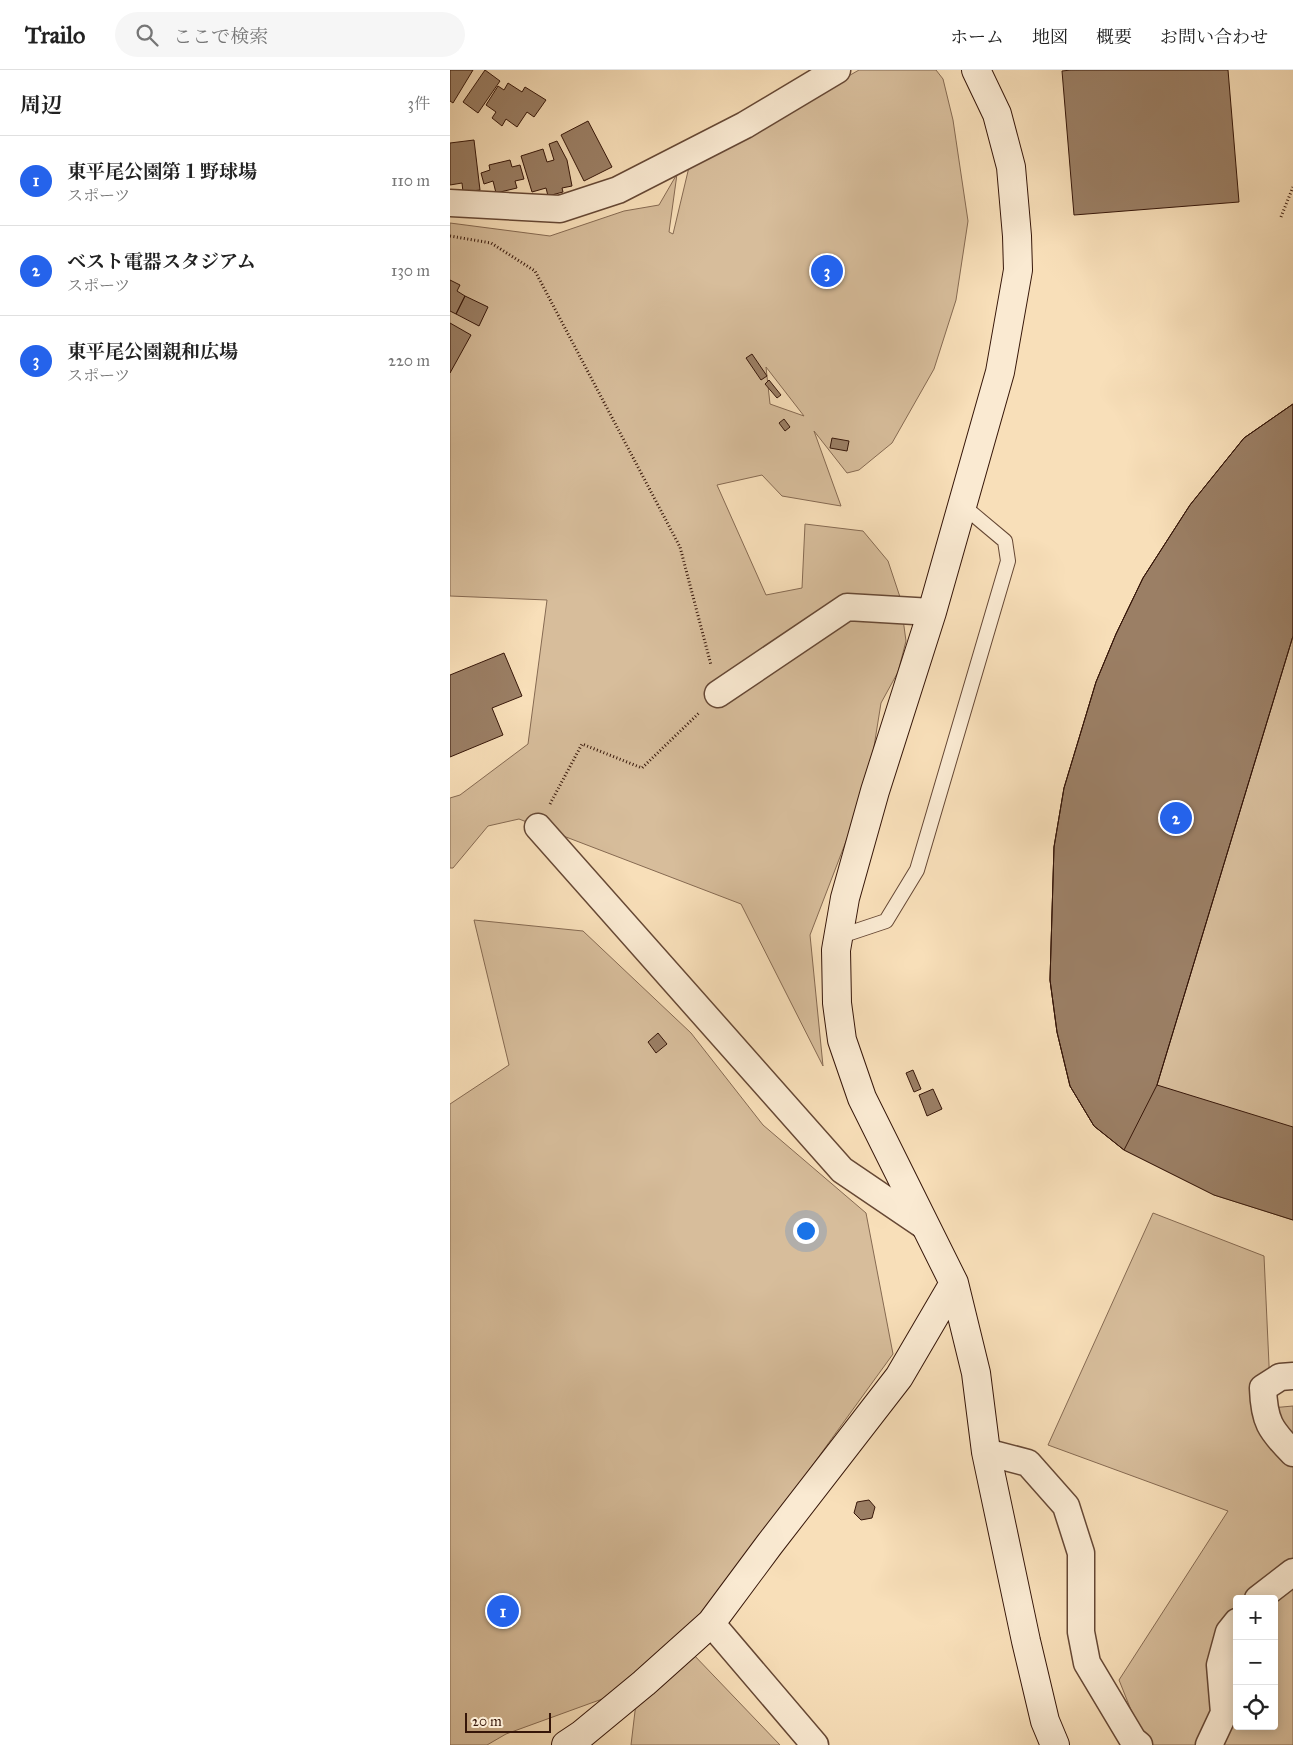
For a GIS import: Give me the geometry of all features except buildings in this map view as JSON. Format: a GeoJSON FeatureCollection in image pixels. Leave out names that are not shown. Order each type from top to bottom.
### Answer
{"type":"FeatureCollection","features":[{"type":"Feature","properties":{"kind":"street"},"geometry":{"type":"LineString","coordinates":[[450,203],[560,209],[618,190],[745,125],[837,70]]}},
{"type":"Feature","properties":{"kind":"street"},"geometry":{"type":"LineString","coordinates":[[976,70],[997,114],[1011,168],[1018,270],[1000,372],[932,612],[875,791],[845,898],[836,950],[837,1003],[842,1040],[862,1098],[954,1283],[976,1373],[986,1452],[1026,1641],[1045,1720],[1055,1745]]}},
{"type":"Feature","properties":{"kind":"street"},"geometry":{"type":"LineString","coordinates":[[718,694],[847,607],[932,612]]}},
{"type":"Feature","properties":{"kind":"street"},"geometry":{"type":"LineString","coordinates":[[538,827],[842,1170],[926,1227]]}},
{"type":"Feature","properties":{"kind":"street"},"geometry":{"type":"LineString","coordinates":[[566,1745],[581,1735],[644,1683],[711,1623],[899,1377],[954,1283]]}},
{"type":"Feature","properties":{"kind":"street"},"geometry":{"type":"LineString","coordinates":[[1293,1376],[1280,1377],[1263,1388],[1268,1424],[1277,1438],[1293,1453]]}},
{"type":"Feature","properties":{"kind":"street"},"geometry":{"type":"LineString","coordinates":[[986,1452],[1028,1463],[1066,1506],[1081,1553],[1081,1632],[1087,1663],[1133,1740],[1139,1745]]}},
{"type":"Feature","properties":{"kind":"street"},"geometry":{"type":"LineString","coordinates":[[1263,1595],[1293,1572]]}},
{"type":"Feature","properties":{"kind":"street"},"geometry":{"type":"LineString","coordinates":[[711,1623],[815,1745]]}},
{"type":"Feature","properties":{"kind":"street"},"geometry":{"type":"LineString","coordinates":[[1208,1745],[1224,1713],[1220,1665],[1229,1632],[1233,1627]]}},
{"type":"Feature","properties":{"kind":"lane"},"geometry":{"type":"LineString","coordinates":[[838,937],[886,921],[917,870],[1008,561],[1005,541],[962,505]]}},
{"type":"Feature","properties":{"kind":"path"},"geometry":{"type":"LineString","coordinates":[[1281,217],[1293,187]]}},
{"type":"Feature","properties":{"kind":"path"},"geometry":{"type":"LineString","coordinates":[[450,236],[491,243],[535,271],[680,547],[718,694],[642,768],[582,744],[538,827]]}},
{"type":"Feature","properties":{"kind":"shaded area"},"geometry":{"type":"Polygon","coordinates":[[[859,70],[936,70],[943,79],[953,120],[968,221],[956,300],[934,369],[892,443],[859,470],[847,473],[814,431],[841,506],[782,496],[762,475],[717,485],[766,595],[802,588],[805,524],[863,531],[888,561],[900,597],[906,641],[898,672],[881,703],[868,784],[810,935],[823,1066],[741,904],[519,819],[488,826],[453,868],[450,868],[450,798],[460,795],[528,744],[547,600],[450,596],[450,223],[550,236],[624,211],[659,205],[677,174],[669,232],[673,234],[689,167],[859,70]],[[766,367],[770,404],[804,416],[766,367]]]}},
{"type":"Feature","properties":{"kind":"shaded area"},"geometry":{"type":"Polygon","coordinates":[[[1293,404],[1293,1220],[1214,1195],[1124,1150],[1094,1126],[1070,1086],[1057,1032],[1050,980],[1054,847],[1064,788],[1096,682],[1116,634],[1143,578],[1190,505],[1244,438],[1293,404]]]}},
{"type":"Feature","properties":{"kind":"shaded area"},"geometry":{"type":"Polygon","coordinates":[[[474,920],[583,931],[691,1033],[763,1125],[866,1213],[893,1354],[741,1564],[692,1653],[780,1745],[631,1745],[638,1686],[506,1734],[487,1745],[450,1745],[450,1104],[509,1065],[474,920]]]}},
{"type":"Feature","properties":{"kind":"shaded area"},"geometry":{"type":"Polygon","coordinates":[[[1153,1213],[1264,1256],[1271,1408],[1293,1406],[1293,1745],[1145,1745],[1119,1680],[1228,1511],[1048,1445],[1153,1213]]]}},
{"type":"Feature","properties":{"kind":"place","name":"東平尾公園親和広場"},"geometry":{"type":"Point","coordinates":[827,271]}},
{"type":"Feature","properties":{"kind":"place","name":"ベスト電器スタジアム"},"geometry":{"type":"Point","coordinates":[1176,818]}},
{"type":"Feature","properties":{"kind":"place","name":"東平尾公園第１野球場"},"geometry":{"type":"Point","coordinates":[503,1611]}}]}
